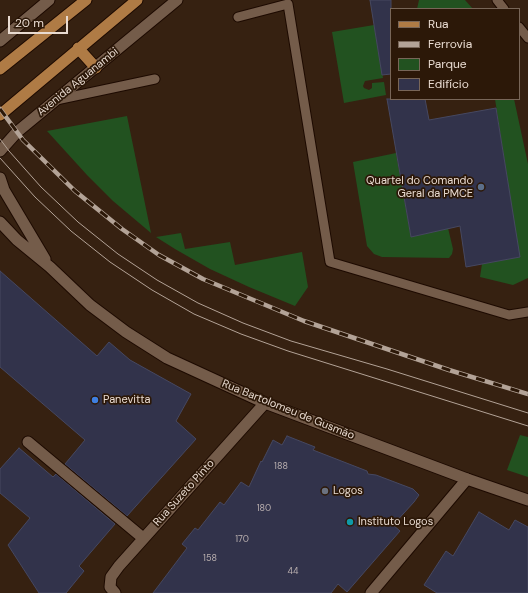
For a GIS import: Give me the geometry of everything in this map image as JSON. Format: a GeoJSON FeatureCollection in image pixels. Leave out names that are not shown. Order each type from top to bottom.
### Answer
{"type":"FeatureCollection","features":[{"type":"Feature","properties":{"kind":"main road"},"geometry":{"type":"LineString","coordinates":[[0,69],[86,0]]}},
{"type":"Feature","properties":{"kind":"main road"},"geometry":{"type":"LineString","coordinates":[[0,114],[137,0]]}},
{"type":"Feature","properties":{"kind":"main road"},"geometry":{"type":"LineString","coordinates":[[78,48],[96,68]]}},
{"type":"Feature","properties":{"kind":"street"},"geometry":{"type":"LineString","coordinates":[[0,41],[49,0]]}},
{"type":"Feature","properties":{"kind":"street","name":"Avenida Aguanambi"},"geometry":{"type":"LineString","coordinates":[[0,151],[17,132],[177,0]]}},
{"type":"Feature","properties":{"kind":"street","name":"Rua Bartolomeu de Gusmão"},"geometry":{"type":"LineString","coordinates":[[0,178],[4,190],[50,267]]}},
{"type":"Feature","properties":{"kind":"street","name":"Rua Bartolomeu de Gusmão"},"geometry":{"type":"LineString","coordinates":[[0,222],[17,240],[50,267],[90,305],[126,332],[167,358],[265,403],[467,479],[528,500]]}},
{"type":"Feature","properties":{"kind":"street","name":"Rua Suzeto Pinto"},"geometry":{"type":"LineString","coordinates":[[112,590],[111,578],[143,538],[265,403]]}},
{"type":"Feature","properties":{"kind":"street"},"geometry":{"type":"LineString","coordinates":[[28,442],[143,538]]}},
{"type":"Feature","properties":{"kind":"street"},"geometry":{"type":"LineString","coordinates":[[371,593],[467,479]]}},
{"type":"Feature","properties":{"kind":"lane"},"geometry":{"type":"LineString","coordinates":[[497,0],[503,8]]}},
{"type":"Feature","properties":{"kind":"lane"},"geometry":{"type":"LineString","coordinates":[[238,17],[288,4],[330,262],[509,315],[528,312]]}},
{"type":"Feature","properties":{"kind":"lane"},"geometry":{"type":"LineString","coordinates":[[56,100],[155,79]]}},
{"type":"Feature","properties":{"kind":"green space"},"geometry":{"type":"Polygon","coordinates":[[[419,0],[465,0],[472,8],[417,8],[419,0]]]}},
{"type":"Feature","properties":{"kind":"green space"},"geometry":{"type":"Polygon","coordinates":[[[374,25],[383,78],[365,81],[363,86],[369,90],[372,88],[372,83],[384,82],[386,95],[344,103],[332,32],[374,25]]]}},
{"type":"Feature","properties":{"kind":"green space"},"geometry":{"type":"Polygon","coordinates":[[[495,100],[514,100],[528,164],[528,278],[513,285],[480,277],[482,264],[519,257],[495,100]]]}},
{"type":"Feature","properties":{"kind":"green space"},"geometry":{"type":"Polygon","coordinates":[[[127,116],[151,233],[113,201],[47,131],[127,116]]]}},
{"type":"Feature","properties":{"kind":"green space"},"geometry":{"type":"Polygon","coordinates":[[[396,153],[411,237],[448,228],[453,249],[449,258],[382,257],[374,254],[367,246],[353,162],[396,153]]]}},
{"type":"Feature","properties":{"kind":"green space"},"geometry":{"type":"Polygon","coordinates":[[[181,233],[185,249],[230,242],[235,265],[302,252],[308,287],[295,306],[210,269],[156,237],[181,233]]]}},
{"type":"Feature","properties":{"kind":"green space"},"geometry":{"type":"Polygon","coordinates":[[[520,435],[528,437],[528,477],[507,470],[520,435]]]}},
{"type":"Feature","properties":{"kind":"building"},"geometry":{"type":"Polygon","coordinates":[[[370,0],[391,0],[390,74],[382,75],[370,0]]]}},
{"type":"Feature","properties":{"kind":"building"},"geometry":{"type":"Polygon","coordinates":[[[387,99],[425,100],[429,120],[496,108],[520,257],[466,267],[460,226],[411,237],[387,99]]]}},
{"type":"Feature","properties":{"kind":"building","name":"Panevitta"},"geometry":{"type":"Polygon","coordinates":[[[0,271],[97,356],[109,342],[130,360],[191,394],[176,421],[196,439],[127,516],[65,464],[85,440],[0,367],[0,271]]]}},
{"type":"Feature","properties":{"kind":"building"},"geometry":{"type":"Polygon","coordinates":[[[287,436],[315,447],[313,450],[367,471],[368,474],[376,475],[413,489],[419,495],[393,525],[400,531],[347,592],[338,584],[331,593],[153,593],[187,548],[182,544],[195,528],[198,530],[220,502],[224,505],[241,482],[249,487],[273,440],[282,445],[287,436]]]}},
{"type":"Feature","properties":{"kind":"building"},"geometry":{"type":"Polygon","coordinates":[[[19,448],[53,477],[56,474],[115,524],[79,566],[84,571],[66,593],[39,593],[8,545],[30,518],[0,493],[0,469],[19,448]]]}},
{"type":"Feature","properties":{"kind":"building"},"geometry":{"type":"Polygon","coordinates":[[[479,512],[509,530],[515,520],[528,527],[528,593],[437,593],[424,585],[446,551],[453,556],[479,512]]]}},
{"type":"Feature","properties":{"kind":"tram line"},"geometry":{"type":"LineString","coordinates":[[0,139],[41,187],[78,222],[118,254],[157,280],[198,303],[243,323],[291,341],[528,413]]}},
{"type":"Feature","properties":{"kind":"tram line"},"geometry":{"type":"LineString","coordinates":[[0,158],[35,197],[71,231],[110,262],[152,290],[194,314],[241,334],[288,351],[528,426]]}},
{"type":"Feature","properties":{"kind":"railway"},"geometry":{"type":"LineString","coordinates":[[0,109],[23,140],[75,191],[122,229],[159,255],[203,279],[304,321],[449,370],[528,394]]}},
{"type":"Feature","properties":{"kind":"place","name":"Quartel do Comando Geral da PMCE"},"geometry":{"type":"Point","coordinates":[481,187]}},
{"type":"Feature","properties":{"kind":"place","name":"Panevitta"},"geometry":{"type":"Point","coordinates":[95,400]}},
{"type":"Feature","properties":{"kind":"place","name":"Logos"},"geometry":{"type":"Point","coordinates":[325,491]}},
{"type":"Feature","properties":{"kind":"place","name":"Instituto Logos"},"geometry":{"type":"Point","coordinates":[350,522]}}]}
